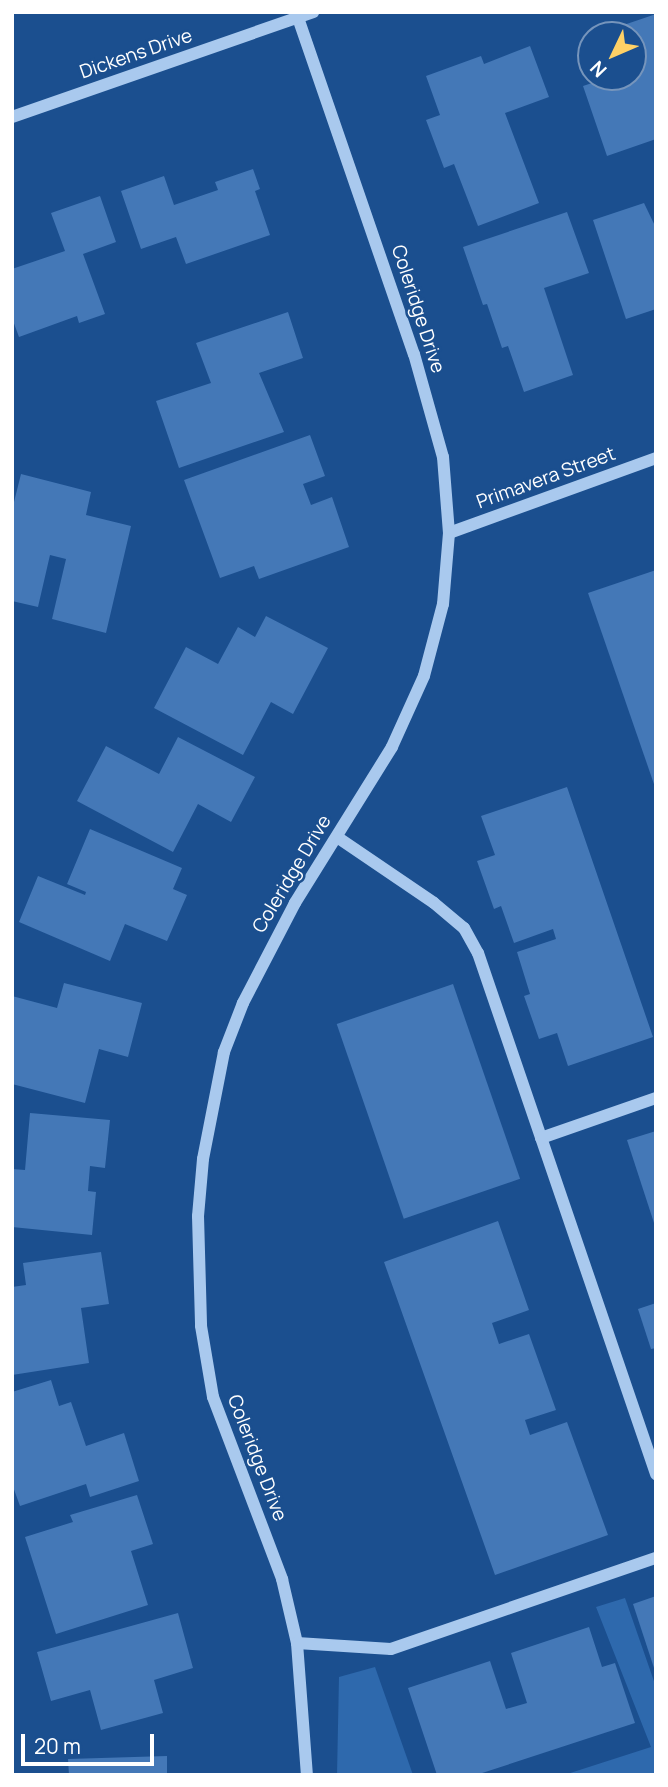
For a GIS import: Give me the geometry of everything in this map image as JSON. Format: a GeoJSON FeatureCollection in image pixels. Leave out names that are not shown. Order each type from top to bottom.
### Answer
{"type":"FeatureCollection","features":[{"type":"Feature","properties":{"kind":"street","name":"Dickens Drive"},"geometry":{"type":"LineString","coordinates":[[12,117],[297,15],[313,12]]}},
{"type":"Feature","properties":{"kind":"street","name":"Coleridge Drive"},"geometry":{"type":"LineString","coordinates":[[297,15],[414,354],[443,457],[449,533],[443,604],[424,676],[392,747],[264,956],[224,1052],[210,1112],[198,1216],[201,1326],[213,1396],[282,1579],[297,1643],[307,1775]]}},
{"type":"Feature","properties":{"kind":"street","name":"Primavera Street"},"geometry":{"type":"LineString","coordinates":[[449,533],[656,458]]}},
{"type":"Feature","properties":{"kind":"street"},"geometry":{"type":"LineString","coordinates":[[337,837],[464,928],[478,953],[656,1475]]}},
{"type":"Feature","properties":{"kind":"street"},"geometry":{"type":"LineString","coordinates":[[541,1138],[656,1098]]}},
{"type":"Feature","properties":{"kind":"street"},"geometry":{"type":"LineString","coordinates":[[297,1643],[391,1649],[656,1558]]}},
{"type":"Feature","properties":{"kind":"shaded area"},"geometry":{"type":"Polygon","coordinates":[[[625,1598],[656,1687],[656,1775],[564,1775],[651,1747],[596,1607],[625,1598]]]}},
{"type":"Feature","properties":{"kind":"shaded area"},"geometry":{"type":"Polygon","coordinates":[[[375,1667],[413,1775],[337,1775],[339,1677],[375,1667]]]}},
{"type":"Feature","properties":{"kind":"building"},"geometry":{"type":"Polygon","coordinates":[[[656,14],[656,139],[607,156],[585,91],[647,91],[647,21],[635,21],[656,14]]]}},
{"type":"Feature","properties":{"kind":"building"},"geometry":{"type":"Polygon","coordinates":[[[530,46],[549,97],[505,113],[539,203],[478,226],[454,164],[444,168],[426,120],[440,115],[426,76],[481,56],[484,64],[530,46]]]}},
{"type":"Feature","properties":{"kind":"building"},"geometry":{"type":"Polygon","coordinates":[[[253,169],[260,189],[255,191],[270,235],[186,264],[176,237],[141,249],[121,191],[164,176],[174,205],[218,190],[215,182],[253,169]]]}},
{"type":"Feature","properties":{"kind":"building"},"geometry":{"type":"Polygon","coordinates":[[[100,196],[116,242],[83,254],[105,314],[79,323],[77,316],[19,337],[12,318],[12,269],[65,251],[51,213],[100,196]]]}},
{"type":"Feature","properties":{"kind":"building"},"geometry":{"type":"Polygon","coordinates":[[[644,203],[656,228],[656,309],[626,319],[593,220],[644,203]]]}},
{"type":"Feature","properties":{"kind":"building"},"geometry":{"type":"Polygon","coordinates":[[[567,212],[589,273],[544,288],[573,375],[524,392],[508,346],[502,348],[487,304],[483,305],[463,247],[567,212]]]}},
{"type":"Feature","properties":{"kind":"building"},"geometry":{"type":"Polygon","coordinates":[[[288,312],[303,358],[259,373],[284,432],[179,468],[156,401],[211,383],[196,343],[288,312]]]}},
{"type":"Feature","properties":{"kind":"building"},"geometry":{"type":"Polygon","coordinates":[[[310,435],[325,476],[303,484],[311,505],[332,497],[349,547],[259,579],[254,566],[220,578],[184,480],[310,435]]]}},
{"type":"Feature","properties":{"kind":"building"},"geometry":{"type":"Polygon","coordinates":[[[21,474],[91,492],[86,515],[131,526],[106,633],[52,619],[66,559],[50,555],[38,607],[12,601],[12,510],[21,474]]]}},
{"type":"Feature","properties":{"kind":"building"},"geometry":{"type":"Polygon","coordinates":[[[656,570],[656,787],[655,787],[588,593],[656,570]]]}},
{"type":"Feature","properties":{"kind":"building"},"geometry":{"type":"Polygon","coordinates":[[[266,616],[328,648],[293,714],[271,702],[243,755],[154,708],[186,647],[218,664],[238,627],[255,637],[266,616]]]}},
{"type":"Feature","properties":{"kind":"building"},"geometry":{"type":"Polygon","coordinates":[[[178,737],[255,777],[231,822],[198,804],[173,852],[77,801],[106,746],[159,774],[178,737]]]}},
{"type":"Feature","properties":{"kind":"building"},"geometry":{"type":"Polygon","coordinates":[[[567,787],[653,1037],[568,1066],[557,1033],[539,1039],[524,996],[530,994],[517,952],[556,939],[553,929],[514,943],[501,906],[494,909],[477,861],[495,855],[481,816],[567,787]]]}},
{"type":"Feature","properties":{"kind":"building"},"geometry":{"type":"Polygon","coordinates":[[[90,829],[182,868],[173,889],[187,895],[167,941],[125,924],[110,961],[19,922],[38,876],[85,895],[86,892],[67,884],[90,829]]]}},
{"type":"Feature","properties":{"kind":"building"},"geometry":{"type":"Polygon","coordinates":[[[64,983],[142,1003],[128,1057],[99,1049],[85,1103],[12,1084],[12,996],[57,1008],[64,983]]]}},
{"type":"Feature","properties":{"kind":"building"},"geometry":{"type":"Polygon","coordinates":[[[453,984],[520,1179],[404,1219],[337,1024],[453,984]]]}},
{"type":"Feature","properties":{"kind":"building"},"geometry":{"type":"Polygon","coordinates":[[[30,1113],[110,1120],[105,1168],[90,1166],[88,1191],[96,1192],[92,1235],[12,1227],[12,1169],[25,1170],[30,1113]]]}},
{"type":"Feature","properties":{"kind":"building"},"geometry":{"type":"Polygon","coordinates":[[[656,1131],[656,1226],[655,1226],[627,1140],[656,1131]]]}},
{"type":"Feature","properties":{"kind":"building"},"geometry":{"type":"Polygon","coordinates":[[[498,1221],[529,1310],[492,1323],[499,1344],[529,1334],[556,1410],[525,1420],[530,1435],[567,1422],[608,1535],[495,1575],[384,1262],[498,1221]]]}},
{"type":"Feature","properties":{"kind":"building"},"geometry":{"type":"Polygon","coordinates":[[[101,1252],[109,1304],[81,1308],[89,1363],[12,1375],[12,1287],[26,1285],[23,1263],[101,1252]]]}},
{"type":"Feature","properties":{"kind":"building"},"geometry":{"type":"Polygon","coordinates":[[[656,1303],[656,1348],[651,1349],[638,1309],[656,1303]]]}},
{"type":"Feature","properties":{"kind":"building"},"geometry":{"type":"Polygon","coordinates":[[[51,1380],[59,1406],[71,1402],[86,1446],[124,1433],[139,1481],[90,1497],[86,1484],[20,1506],[12,1484],[12,1392],[51,1380]]]}},
{"type":"Feature","properties":{"kind":"building"},"geometry":{"type":"Polygon","coordinates":[[[137,1495],[153,1544],[131,1551],[148,1605],[56,1634],[25,1537],[73,1522],[70,1515],[137,1495]]]}},
{"type":"Feature","properties":{"kind":"building"},"geometry":{"type":"Polygon","coordinates":[[[656,1596],[656,1671],[655,1671],[633,1604],[656,1596]]]}},
{"type":"Feature","properties":{"kind":"building"},"geometry":{"type":"Polygon","coordinates":[[[178,1613],[193,1668],[154,1680],[163,1713],[101,1730],[90,1690],[51,1701],[37,1652],[178,1613]]]}},
{"type":"Feature","properties":{"kind":"building"},"geometry":{"type":"Polygon","coordinates":[[[589,1627],[602,1667],[615,1663],[635,1723],[476,1775],[437,1775],[408,1688],[490,1661],[506,1709],[527,1703],[511,1653],[589,1627]]]}},
{"type":"Feature","properties":{"kind":"building"},"geometry":{"type":"Polygon","coordinates":[[[167,1756],[167,1775],[69,1775],[68,1759],[167,1756]]]}}]}
